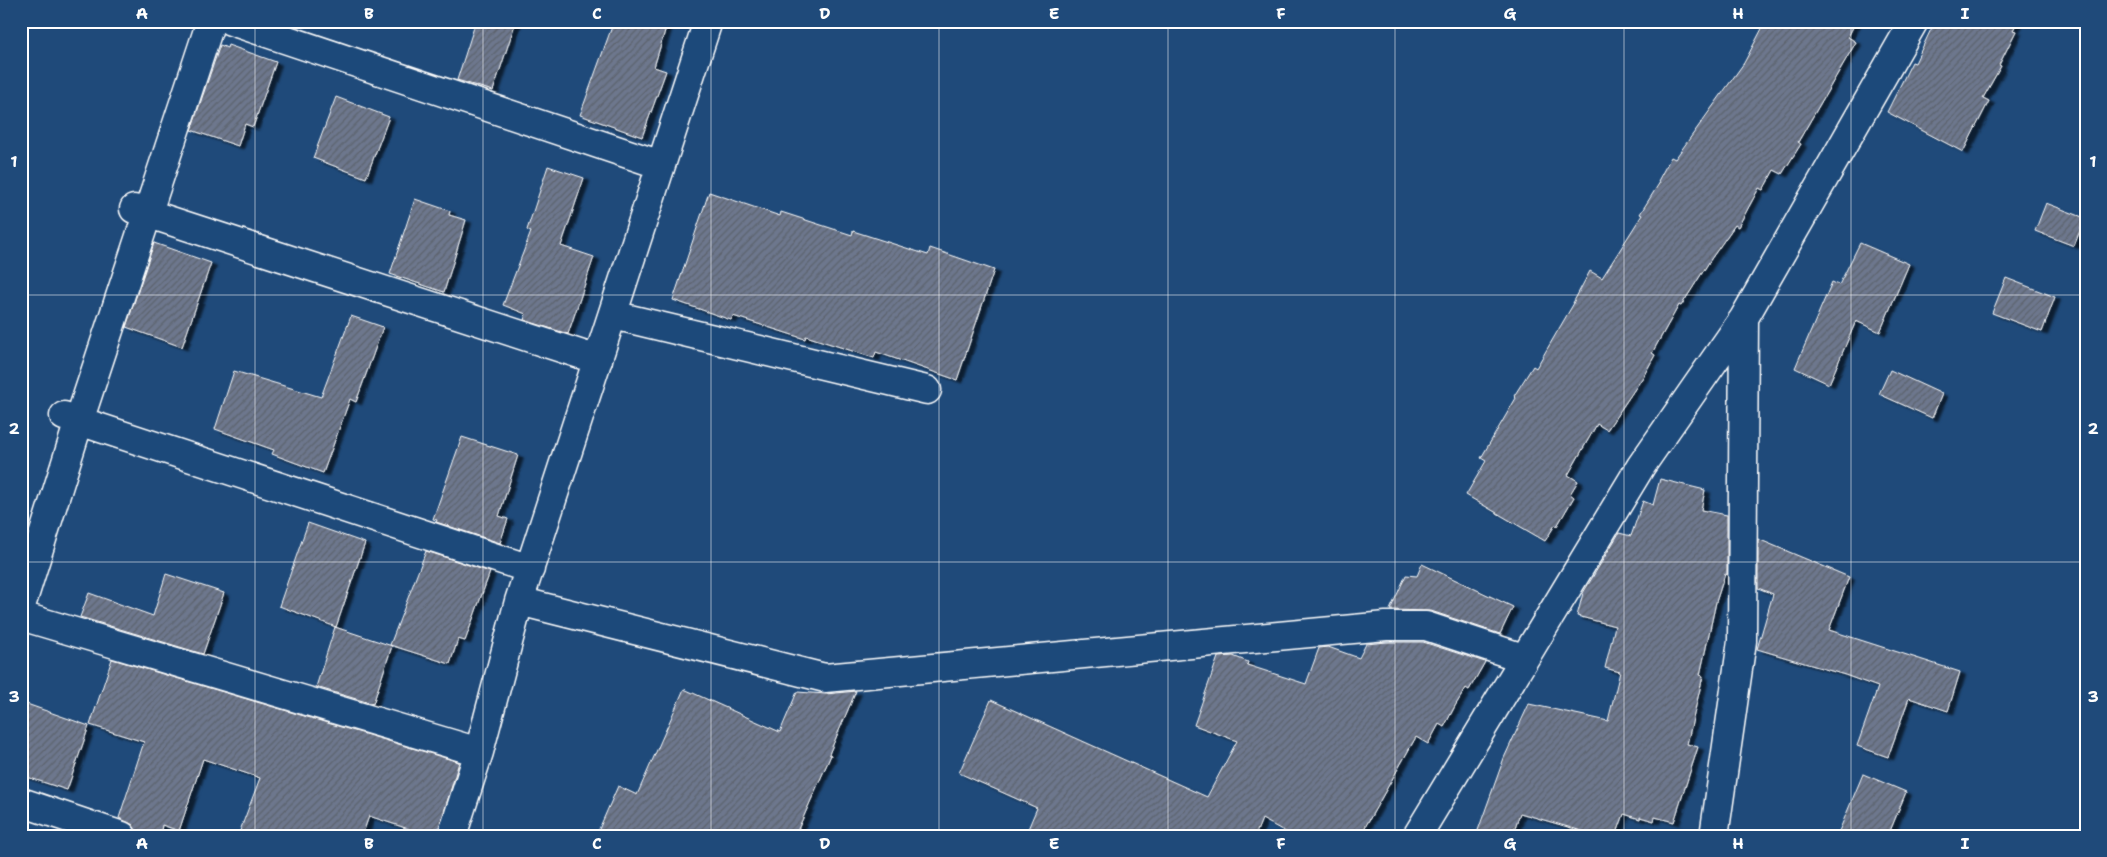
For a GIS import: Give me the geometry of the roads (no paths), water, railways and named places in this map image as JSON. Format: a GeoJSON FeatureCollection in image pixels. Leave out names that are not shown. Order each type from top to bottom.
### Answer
{"type":"FeatureCollection","features":[{"type":"Feature","properties":{"kind":"street"},"geometry":{"type":"LineString","coordinates":[[21,553],[72,418],[140,211],[197,21]]}},
{"type":"Feature","properties":{"kind":"street"},"geometry":{"type":"LineString","coordinates":[[140,211],[211,21]]}},
{"type":"Feature","properties":{"kind":"street"},"geometry":{"type":"LineString","coordinates":[[231,21],[661,166]]}},
{"type":"Feature","properties":{"kind":"street"},"geometry":{"type":"LineString","coordinates":[[452,836],[479,752],[519,601],[708,21]]}},
{"type":"Feature","properties":{"kind":"street"},"geometry":{"type":"LineString","coordinates":[[1417,836],[1523,658],[1641,466],[1744,318],[1914,21]]}},
{"type":"Feature","properties":{"kind":"street"},"geometry":{"type":"LineString","coordinates":[[140,211],[598,360]]}},
{"type":"Feature","properties":{"kind":"street"},"geometry":{"type":"LineString","coordinates":[[613,315],[927,390]]}},
{"type":"Feature","properties":{"kind":"street"},"geometry":{"type":"LineString","coordinates":[[1714,836],[1742,641],[1744,318]]}},
{"type":"Feature","properties":{"kind":"street"},"geometry":{"type":"LineString","coordinates":[[72,418],[530,569]]}},
{"type":"Feature","properties":{"kind":"street"},"geometry":{"type":"LineString","coordinates":[[21,606],[72,418]]}},
{"type":"Feature","properties":{"kind":"street"},"geometry":{"type":"LineString","coordinates":[[519,601],[825,678],[1386,626],[1426,626],[1523,658]]}},
{"type":"Feature","properties":{"kind":"street"},"geometry":{"type":"LineString","coordinates":[[21,616],[479,752]]}},
{"type":"Feature","properties":{"kind":"street"},"geometry":{"type":"LineString","coordinates":[[21,802],[122,836]]}}]}
